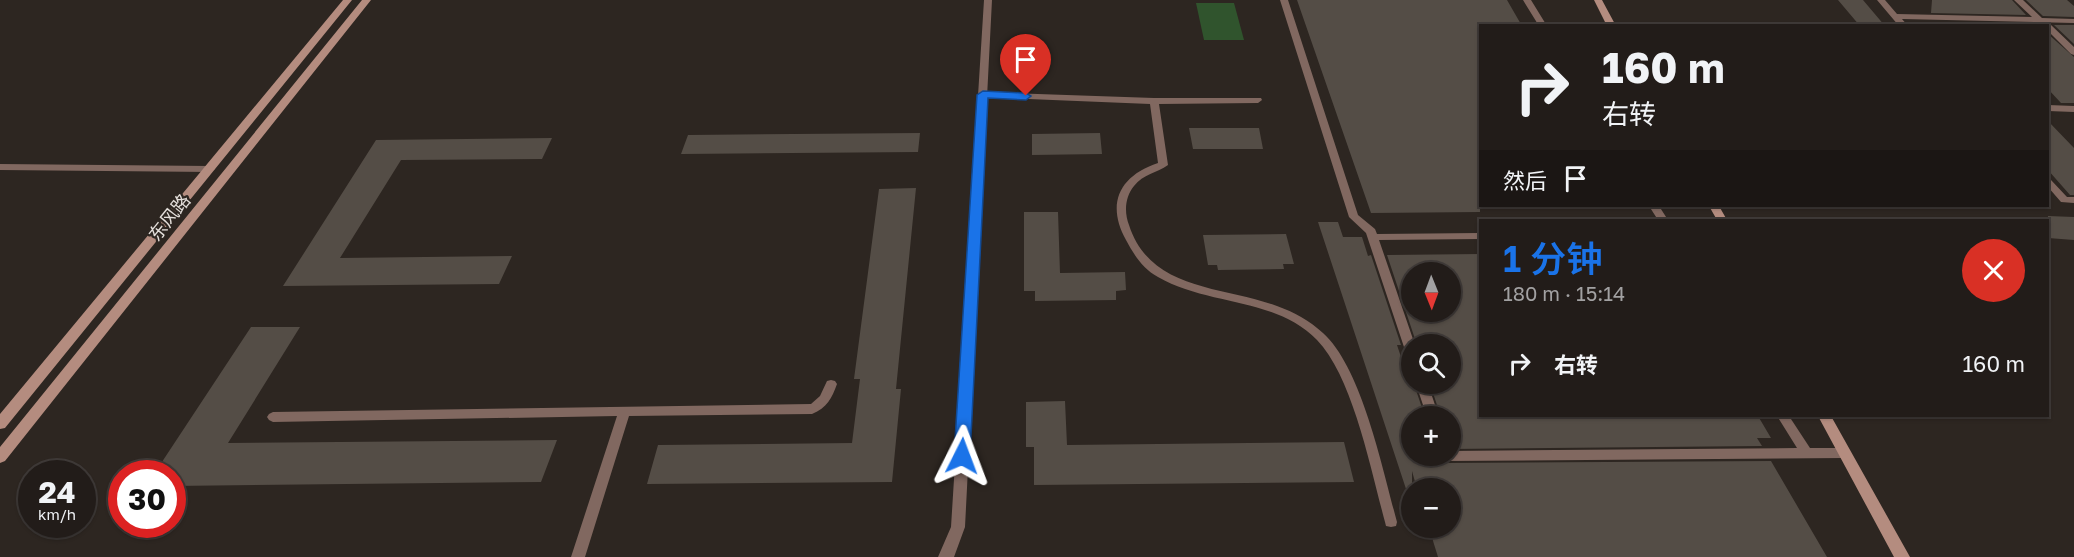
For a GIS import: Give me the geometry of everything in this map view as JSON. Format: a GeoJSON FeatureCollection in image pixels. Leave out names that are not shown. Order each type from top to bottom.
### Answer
{"type":"FeatureCollection","features":[{"type":"Feature","properties":{"kind":"main road","name":"东风路"},"geometry":{"type":"LineString","coordinates":[[0,424],[348,0]]}},
{"type":"Feature","properties":{"kind":"main road","name":"东风路"},"geometry":{"type":"LineString","coordinates":[[0,457],[367,0]]}},
{"type":"Feature","properties":{"kind":"main road"},"geometry":{"type":"LineString","coordinates":[[1598,0],[1611,24]]}},
{"type":"Feature","properties":{"kind":"main road"},"geometry":{"type":"LineString","coordinates":[[1825,417],[1902,557]]}},
{"type":"Feature","properties":{"kind":"street"},"geometry":{"type":"LineString","coordinates":[[946,557],[958,527],[987,0]]}},
{"type":"Feature","properties":{"kind":"street"},"geometry":{"type":"LineString","coordinates":[[0,167],[210,169]]}},
{"type":"Feature","properties":{"kind":"lane"},"geometry":{"type":"LineString","coordinates":[[1284,0],[1354,217],[1371,231],[1406,334]]}},
{"type":"Feature","properties":{"kind":"lane"},"geometry":{"type":"LineString","coordinates":[[1527,0],[1542,24]]}},
{"type":"Feature","properties":{"kind":"lane"},"geometry":{"type":"LineString","coordinates":[[1881,0],[1902,24]]}},
{"type":"Feature","properties":{"kind":"lane"},"geometry":{"type":"LineString","coordinates":[[2018,0],[2044,24]]}},
{"type":"Feature","properties":{"kind":"lane"},"geometry":{"type":"LineString","coordinates":[[1896,16],[2044,24],[2074,21]]}},
{"type":"Feature","properties":{"kind":"lane"},"geometry":{"type":"LineString","coordinates":[[2049,29],[2074,52]]}},
{"type":"Feature","properties":{"kind":"lane"},"geometry":{"type":"LineString","coordinates":[[983,95],[1154,101],[1258,100]]}},
{"type":"Feature","properties":{"kind":"lane"},"geometry":{"type":"LineString","coordinates":[[1154,101],[1163,165],[1137,176],[1125,191],[1121,209],[1131,244],[1143,260],[1166,278],[1186,288],[1277,310],[1295,318],[1319,334],[1337,356],[1350,385],[1391,522]]}},
{"type":"Feature","properties":{"kind":"lane"},"geometry":{"type":"LineString","coordinates":[[2049,108],[2074,109]]}},
{"type":"Feature","properties":{"kind":"lane"},"geometry":{"type":"LineString","coordinates":[[2049,183],[2064,200],[2074,200]]}},
{"type":"Feature","properties":{"kind":"lane"},"geometry":{"type":"LineString","coordinates":[[1373,237],[1479,236]]}},
{"type":"Feature","properties":{"kind":"lane"},"geometry":{"type":"LineString","coordinates":[[273,417],[812,409],[820,406],[827,398],[831,384]]}},
{"type":"Feature","properties":{"kind":"lane"},"geometry":{"type":"LineString","coordinates":[[578,557],[624,412]]}},
{"type":"Feature","properties":{"kind":"lane"},"geometry":{"type":"LineString","coordinates":[[1784,417],[1806,453]]}},
{"type":"Feature","properties":{"kind":"lane"},"geometry":{"type":"LineString","coordinates":[[1461,456],[1844,453]]}},
{"type":"Feature","properties":{"kind":"green space"},"geometry":{"type":"Polygon","coordinates":[[[1196,3],[1234,3],[1244,40],[1204,40],[1196,3]]]}},
{"type":"Feature","properties":{"kind":"building"},"geometry":{"type":"Polygon","coordinates":[[[1297,0],[1507,0],[1521,24],[1479,24],[1480,212],[1371,213],[1297,0]]]}},
{"type":"Feature","properties":{"kind":"building"},"geometry":{"type":"Polygon","coordinates":[[[1838,0],[1863,0],[1883,24],[1858,24],[1838,0]]]}},
{"type":"Feature","properties":{"kind":"building"},"geometry":{"type":"Polygon","coordinates":[[[1932,0],[2012,0],[2026,15],[1931,13],[1932,0]]]}},
{"type":"Feature","properties":{"kind":"building"},"geometry":{"type":"Polygon","coordinates":[[[2026,0],[2067,0],[2074,6],[2074,17],[2043,16],[2026,0]]]}},
{"type":"Feature","properties":{"kind":"building"},"geometry":{"type":"Polygon","coordinates":[[[2054,25],[2074,25],[2074,44],[2054,25]]]}},
{"type":"Feature","properties":{"kind":"building"},"geometry":{"type":"Polygon","coordinates":[[[2049,35],[2074,57],[2074,103],[2061,103],[2049,90],[2049,35]]]}},
{"type":"Feature","properties":{"kind":"building"},"geometry":{"type":"Polygon","coordinates":[[[2049,122],[2074,148],[2074,195],[2070,195],[2049,171],[2049,122]]]}},
{"type":"Feature","properties":{"kind":"building"},"geometry":{"type":"Polygon","coordinates":[[[1189,128],[1259,128],[1263,149],[1193,149],[1189,128]]]}},
{"type":"Feature","properties":{"kind":"building"},"geometry":{"type":"Polygon","coordinates":[[[920,133],[918,152],[681,154],[688,135],[920,133]]]}},
{"type":"Feature","properties":{"kind":"building"},"geometry":{"type":"Polygon","coordinates":[[[1100,133],[1102,154],[1032,155],[1032,134],[1100,133]]]}},
{"type":"Feature","properties":{"kind":"building"},"geometry":{"type":"Polygon","coordinates":[[[552,138],[542,159],[401,160],[340,258],[512,256],[499,284],[283,286],[376,140],[552,138]]]}},
{"type":"Feature","properties":{"kind":"building"},"geometry":{"type":"Polygon","coordinates":[[[916,188],[896,389],[901,389],[892,482],[647,484],[658,445],[852,443],[860,379],[854,379],[879,189],[916,188]]]}},
{"type":"Feature","properties":{"kind":"building"},"geometry":{"type":"Polygon","coordinates":[[[1024,212],[1058,212],[1060,273],[1125,272],[1126,290],[1116,291],[1116,300],[1035,301],[1035,291],[1024,291],[1024,212]]]}},
{"type":"Feature","properties":{"kind":"building"},"geometry":{"type":"Polygon","coordinates":[[[2048,216],[2074,217],[2074,240],[2049,238],[2048,216]]]}},
{"type":"Feature","properties":{"kind":"building"},"geometry":{"type":"Polygon","coordinates":[[[1318,222],[1338,222],[1343,237],[1362,237],[1368,256],[1371,255],[1401,345],[1397,345],[1401,357],[1401,394],[1417,394],[1421,406],[1401,406],[1401,466],[1461,466],[1461,463],[1771,461],[1827,557],[1438,557],[1432,538],[1461,538],[1461,478],[1414,478],[1412,471],[1412,478],[1402,478],[1318,222]]]}},
{"type":"Feature","properties":{"kind":"building"},"geometry":{"type":"Polygon","coordinates":[[[1286,234],[1294,264],[1283,264],[1284,269],[1218,270],[1217,265],[1208,265],[1203,235],[1286,234]]]}},
{"type":"Feature","properties":{"kind":"building"},"geometry":{"type":"Polygon","coordinates":[[[1479,254],[1479,417],[1759,417],[1771,438],[1757,438],[1762,446],[1461,449],[1461,406],[1437,406],[1433,394],[1461,394],[1461,334],[1413,334],[1409,322],[1461,322],[1461,262],[1401,262],[1401,297],[1387,255],[1479,254]]]}},
{"type":"Feature","properties":{"kind":"building"},"geometry":{"type":"Polygon","coordinates":[[[251,327],[300,327],[228,443],[557,440],[541,482],[186,486],[186,460],[163,460],[251,327]]]}},
{"type":"Feature","properties":{"kind":"building"},"geometry":{"type":"Polygon","coordinates":[[[1065,401],[1067,445],[1344,442],[1354,482],[1034,485],[1034,447],[1026,447],[1026,402],[1065,401]]]}},
{"type":"Feature","properties":{"kind":"route"},"geometry":{"type":"LineString","coordinates":[[962,456],[983,95],[1026,96]]}}]}
